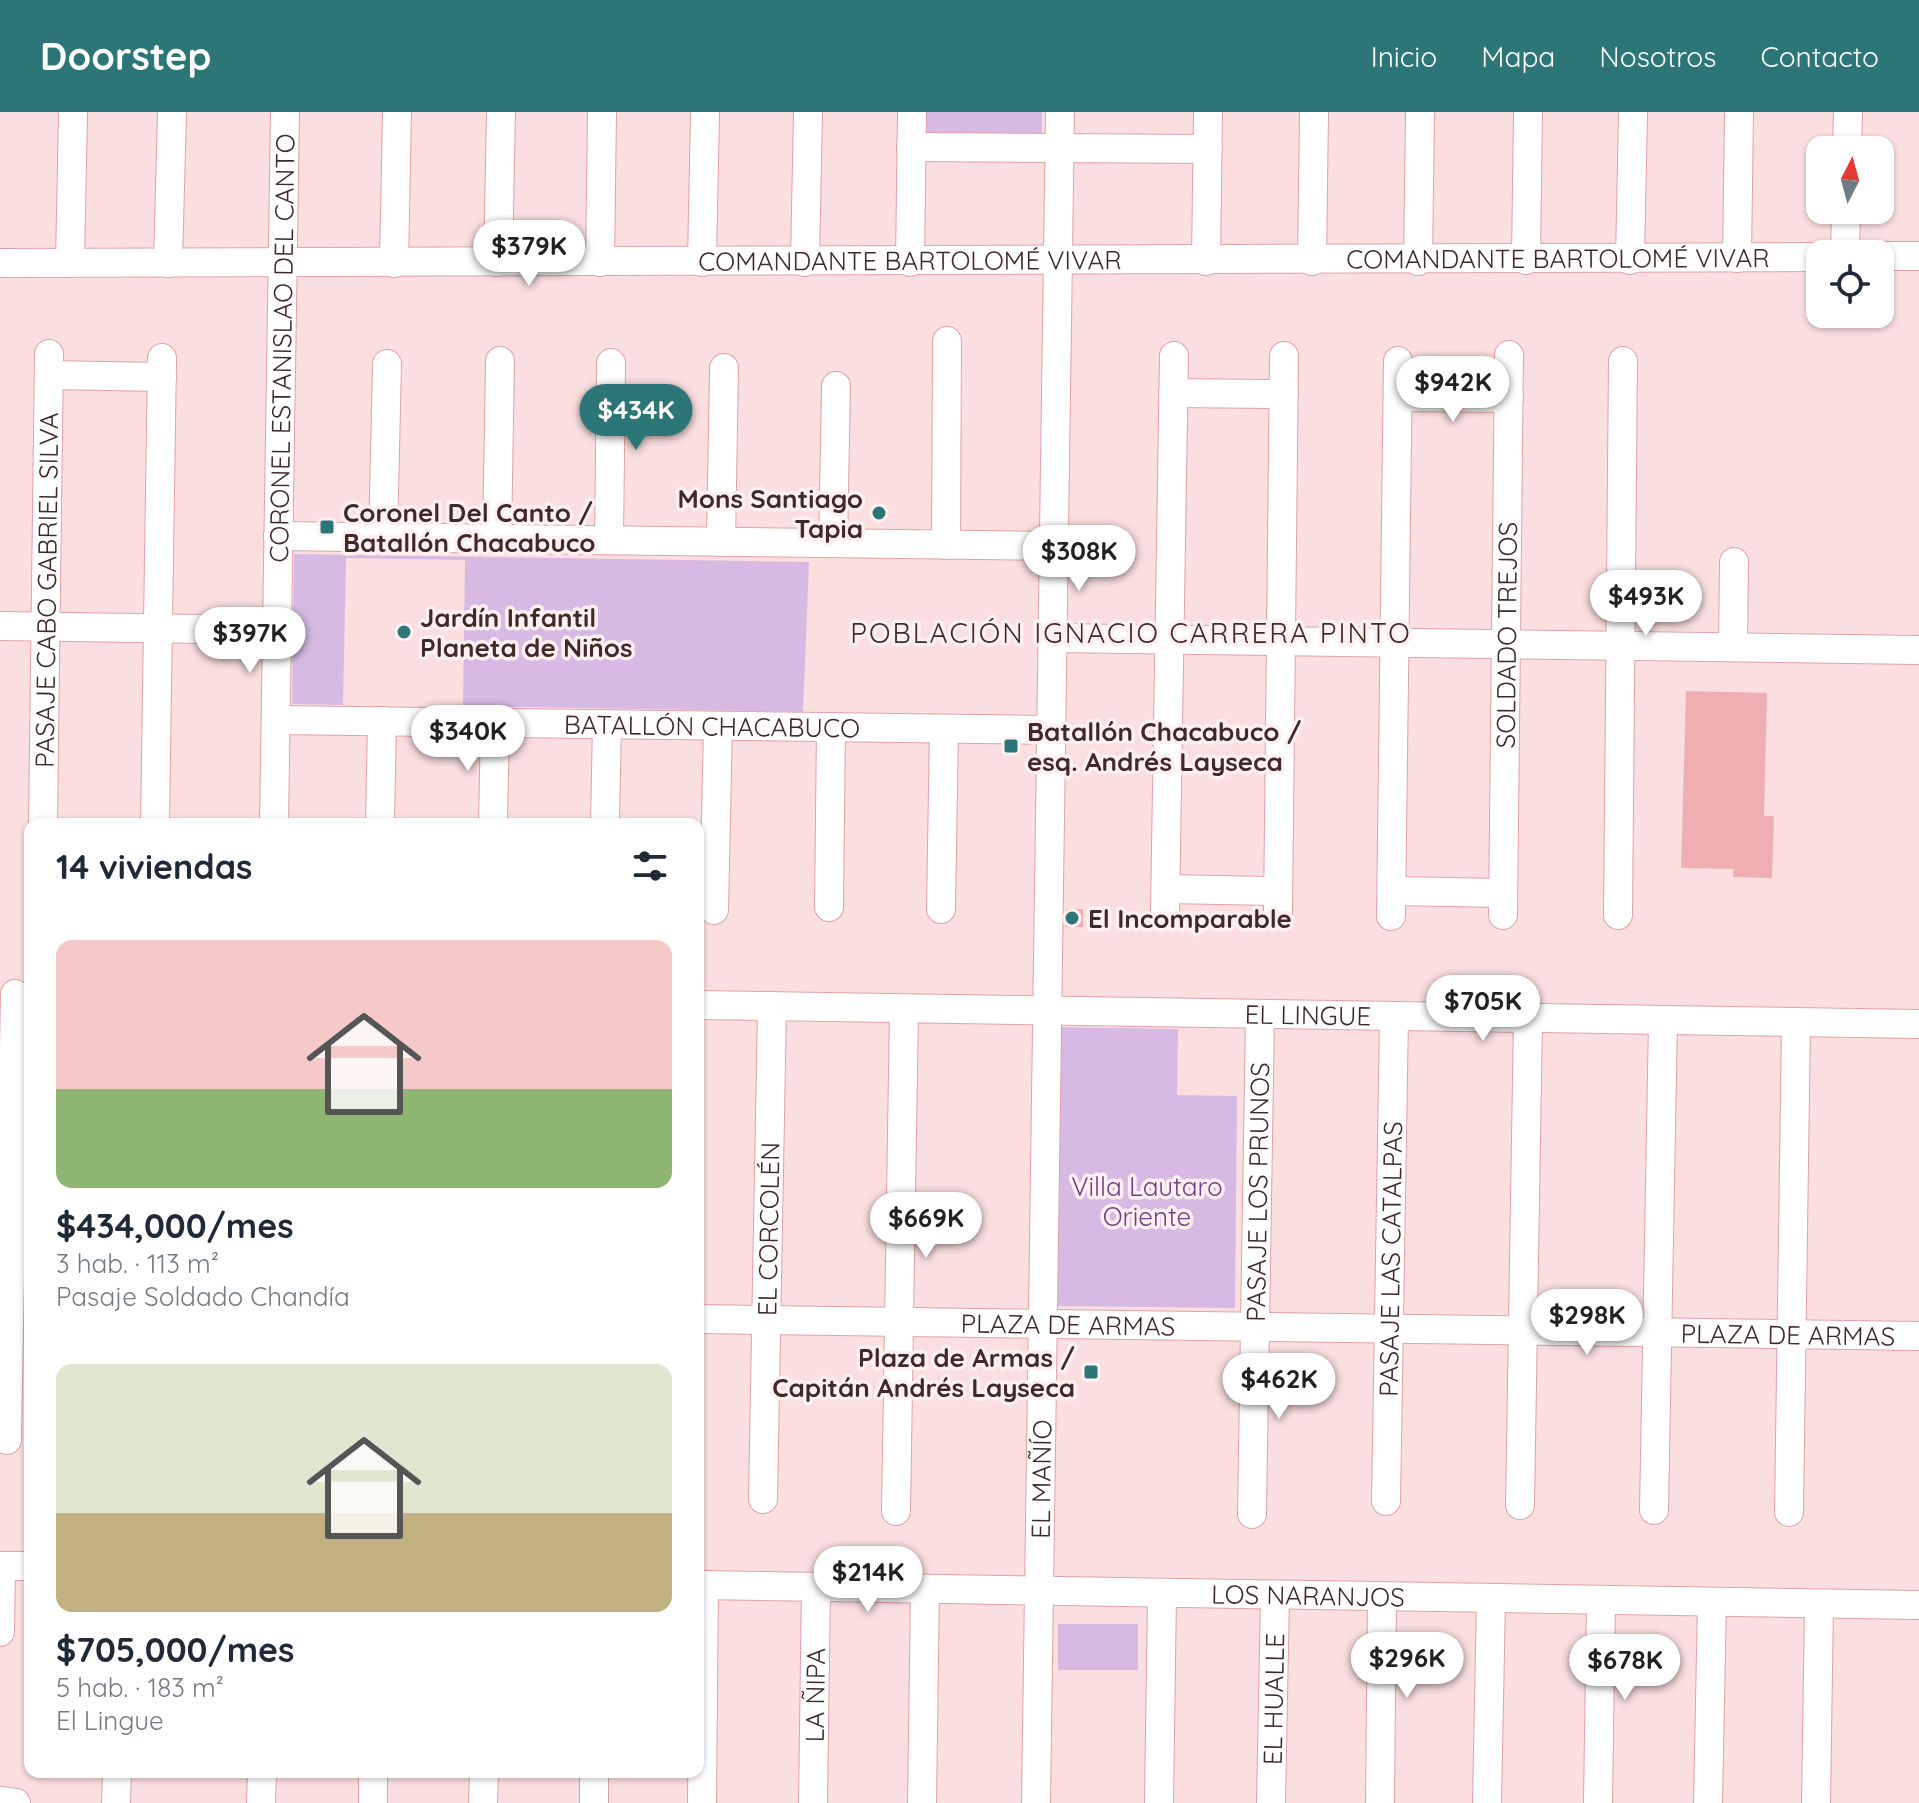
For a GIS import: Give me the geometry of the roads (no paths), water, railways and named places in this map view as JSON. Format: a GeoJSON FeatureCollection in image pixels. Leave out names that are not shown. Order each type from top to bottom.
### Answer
{"type":"FeatureCollection","features":[{"type":"Feature","properties":{"kind":"street"},"geometry":{"type":"LineString","coordinates":[[70,263],[73,112]]}},
{"type":"Feature","properties":{"kind":"street"},"geometry":{"type":"LineString","coordinates":[[168,263],[172,112]]}},
{"type":"Feature","properties":{"kind":"street","name":"CORONEL ESTANISLAO DEL CANTO"},"geometry":{"type":"LineString","coordinates":[[274,818],[285,112]]}},
{"type":"Feature","properties":{"kind":"street"},"geometry":{"type":"LineString","coordinates":[[394,263],[397,112]]}},
{"type":"Feature","properties":{"kind":"street"},"geometry":{"type":"LineString","coordinates":[[498,262],[501,112]]}},
{"type":"Feature","properties":{"kind":"street"},"geometry":{"type":"LineString","coordinates":[[600,262],[602,112]]}},
{"type":"Feature","properties":{"kind":"street"},"geometry":{"type":"LineString","coordinates":[[702,262],[705,112]]}},
{"type":"Feature","properties":{"kind":"street"},"geometry":{"type":"LineString","coordinates":[[805,262],[808,112]]}},
{"type":"Feature","properties":{"kind":"street"},"geometry":{"type":"LineString","coordinates":[[910,262],[912,112]]}},
{"type":"Feature","properties":{"kind":"street","name":"EL MAÑÍO"},"geometry":{"type":"LineString","coordinates":[[1036,1803],[1060,112]]}},
{"type":"Feature","properties":{"kind":"street"},"geometry":{"type":"LineString","coordinates":[[1206,261],[1208,112]]}},
{"type":"Feature","properties":{"kind":"street"},"geometry":{"type":"LineString","coordinates":[[1312,261],[1314,112]]}},
{"type":"Feature","properties":{"kind":"street"},"geometry":{"type":"LineString","coordinates":[[1418,261],[1420,112]]}},
{"type":"Feature","properties":{"kind":"street"},"geometry":{"type":"LineString","coordinates":[[1526,260],[1528,112]]}},
{"type":"Feature","properties":{"kind":"street"},"geometry":{"type":"LineString","coordinates":[[1630,260],[1633,112]]}},
{"type":"Feature","properties":{"kind":"street"},"geometry":{"type":"LineString","coordinates":[[1737,258],[1739,112]]}},
{"type":"Feature","properties":{"kind":"street"},"geometry":{"type":"LineString","coordinates":[[1847,136],[1848,112]]}},
{"type":"Feature","properties":{"kind":"street"},"geometry":{"type":"LineString","coordinates":[[911,147],[1208,149]]}},
{"type":"Feature","properties":{"kind":"street"},"geometry":{"type":"LineString","coordinates":[[1894,256],[1919,256]]}},
{"type":"Feature","properties":{"kind":"street","name":"COMANDANTE BARTOLOMÉ VIVAR"},"geometry":{"type":"LineString","coordinates":[[0,263],[1418,261],[1806,257]]}},
{"type":"Feature","properties":{"kind":"street"},"geometry":{"type":"LineString","coordinates":[[946,545],[947,341]]}},
{"type":"Feature","properties":{"kind":"street","name":"SOLDADO TREJOS"},"geometry":{"type":"LineString","coordinates":[[1395,643],[1391,904],[1503,904],[1509,355]]}},
{"type":"Feature","properties":{"kind":"street"},"geometry":{"type":"LineString","coordinates":[[1174,356],[1165,900],[1278,902],[1284,356]]}},
{"type":"Feature","properties":{"kind":"street"},"geometry":{"type":"LineString","coordinates":[[497,539],[500,361]]}},
{"type":"Feature","properties":{"kind":"street"},"geometry":{"type":"LineString","coordinates":[[1395,643],[1398,361]]}},
{"type":"Feature","properties":{"kind":"street"},"geometry":{"type":"LineString","coordinates":[[1618,915],[1623,361]]}},
{"type":"Feature","properties":{"kind":"street"},"geometry":{"type":"LineString","coordinates":[[609,540],[611,363]]}},
{"type":"Feature","properties":{"kind":"street"},"geometry":{"type":"LineString","coordinates":[[383,537],[387,364]]}},
{"type":"Feature","properties":{"kind":"street","name":"PASAJE CABO GABRIEL SILVA"},"geometry":{"type":"LineString","coordinates":[[43,818],[49,365],[162,368],[158,628]]}},
{"type":"Feature","properties":{"kind":"street"},"geometry":{"type":"LineString","coordinates":[[721,542],[724,368]]}},
{"type":"Feature","properties":{"kind":"street"},"geometry":{"type":"LineString","coordinates":[[833,543],[836,386]]}},
{"type":"Feature","properties":{"kind":"street"},"geometry":{"type":"LineString","coordinates":[[1173,393],[1284,394]]}},
{"type":"Feature","properties":{"kind":"street"},"geometry":{"type":"LineString","coordinates":[[1398,397],[1509,398]]}},
{"type":"Feature","properties":{"kind":"street"},"geometry":{"type":"LineString","coordinates":[[278,536],[1053,546]]}},
{"type":"Feature","properties":{"kind":"street"},"geometry":{"type":"LineString","coordinates":[[1733,647],[1734,562]]}},
{"type":"Feature","properties":{"kind":"street"},"geometry":{"type":"LineString","coordinates":[[0,626],[277,630]]}},
{"type":"Feature","properties":{"kind":"street"},"geometry":{"type":"LineString","coordinates":[[155,818],[158,628]]}},
{"type":"Feature","properties":{"kind":"street"},"geometry":{"type":"LineString","coordinates":[[1052,638],[1919,650]]}},
{"type":"Feature","properties":{"kind":"street","name":"BATALLÓN CHACABUCO"},"geometry":{"type":"LineString","coordinates":[[276,720],[1051,730]]}},
{"type":"Feature","properties":{"kind":"street"},"geometry":{"type":"LineString","coordinates":[[380,818],[382,721]]}},
{"type":"Feature","properties":{"kind":"street"},"geometry":{"type":"LineString","coordinates":[[493,818],[495,723]]}},
{"type":"Feature","properties":{"kind":"street"},"geometry":{"type":"LineString","coordinates":[[605,818],[607,724]]}},
{"type":"Feature","properties":{"kind":"street"},"geometry":{"type":"LineString","coordinates":[[714,910],[718,726]]}},
{"type":"Feature","properties":{"kind":"street"},"geometry":{"type":"LineString","coordinates":[[829,907],[831,727]]}},
{"type":"Feature","properties":{"kind":"street"},"geometry":{"type":"LineString","coordinates":[[941,909],[944,729]]}},
{"type":"Feature","properties":{"kind":"street"},"geometry":{"type":"LineString","coordinates":[[12,1440],[15,994]]}},
{"type":"Feature","properties":{"kind":"street","name":"EL LINGUE"},"geometry":{"type":"LineString","coordinates":[[704,1005],[1919,1024]]}},
{"type":"Feature","properties":{"kind":"street","name":"EL CORCOLÉN"},"geometry":{"type":"LineString","coordinates":[[763,1499],[772,1006]]}},
{"type":"Feature","properties":{"kind":"street"},"geometry":{"type":"LineString","coordinates":[[896,1511],[904,1009]]}},
{"type":"Feature","properties":{"kind":"street","name":"PASAJE LOS PRUNOS"},"geometry":{"type":"LineString","coordinates":[[1252,1514],[1260,1014]]}},
{"type":"Feature","properties":{"kind":"street","name":"PASAJE LAS CATALPAS"},"geometry":{"type":"LineString","coordinates":[[1386,1501],[1394,1016]]}},
{"type":"Feature","properties":{"kind":"street"},"geometry":{"type":"LineString","coordinates":[[1520,1505],[1528,1018]]}},
{"type":"Feature","properties":{"kind":"street"},"geometry":{"type":"LineString","coordinates":[[1654,1510],[1663,1020]]}},
{"type":"Feature","properties":{"kind":"street"},"geometry":{"type":"LineString","coordinates":[[1789,1512],[1796,1022]]}},
{"type":"Feature","properties":{"kind":"street","name":"PLAZA DE ARMAS"},"geometry":{"type":"LineString","coordinates":[[704,1319],[1919,1336]]}},
{"type":"Feature","properties":{"kind":"street"},"geometry":{"type":"LineString","coordinates":[[0,1632],[1,1566],[24,1566]]}},
{"type":"Feature","properties":{"kind":"street","name":"LOS NARANJOS"},"geometry":{"type":"LineString","coordinates":[[704,1585],[1919,1605]]}},
{"type":"Feature","properties":{"kind":"street","name":"LA ÑIPA"},"geometry":{"type":"LineString","coordinates":[[813,1803],[816,1587]]}},
{"type":"Feature","properties":{"kind":"street"},"geometry":{"type":"LineString","coordinates":[[922,1803],[925,1589]]}},
{"type":"Feature","properties":{"kind":"street"},"geometry":{"type":"LineString","coordinates":[[1159,1803],[1162,1593]]}},
{"type":"Feature","properties":{"kind":"street","name":"EL HUALLE"},"geometry":{"type":"LineString","coordinates":[[1271,1803],[1275,1595]]}},
{"type":"Feature","properties":{"kind":"street"},"geometry":{"type":"LineString","coordinates":[[1380,1803],[1382,1597]]}},
{"type":"Feature","properties":{"kind":"street"},"geometry":{"type":"LineString","coordinates":[[1487,1803],[1491,1598]]}},
{"type":"Feature","properties":{"kind":"street"},"geometry":{"type":"LineString","coordinates":[[1598,1803],[1601,1600]]}},
{"type":"Feature","properties":{"kind":"street"},"geometry":{"type":"LineString","coordinates":[[1708,1803],[1712,1602]]}},
{"type":"Feature","properties":{"kind":"street"},"geometry":{"type":"LineString","coordinates":[[1816,1803],[1819,1604]]}},
{"type":"Feature","properties":{"kind":"street"},"geometry":{"type":"LineString","coordinates":[[116,1803],[117,1778]]}},
{"type":"Feature","properties":{"kind":"street"},"geometry":{"type":"LineString","coordinates":[[261,1803],[262,1778]]}},
{"type":"Feature","properties":{"kind":"street"},"geometry":{"type":"LineString","coordinates":[[373,1778],[373,1803]]}},
{"type":"Feature","properties":{"kind":"street"},"geometry":{"type":"LineString","coordinates":[[483,1803],[484,1778]]}},
{"type":"Feature","properties":{"kind":"street"},"geometry":{"type":"LineString","coordinates":[[594,1778],[594,1803]]}},
{"type":"Feature","properties":{"kind":"street"},"geometry":{"type":"LineString","coordinates":[[702,1778],[702,1803]]}},
{"type":"Feature","properties":{"kind":"street"},"geometry":{"type":"LineString","coordinates":[[0,1801],[16,1803]]}},
{"type":"Feature","properties":{"kind":"place","name":"Mons Santiago Tapia"},"geometry":{"type":"Point","coordinates":[879,513]}},
{"type":"Feature","properties":{"kind":"place","name":"Coronel Del Canto / Batallón Chacabuco"},"geometry":{"type":"Point","coordinates":[327,527]}},
{"type":"Feature","properties":{"kind":"place","name":"Jardín Infantil Planeta de Niños"},"geometry":{"type":"Point","coordinates":[404,632]}},
{"type":"Feature","properties":{"kind":"place","name":"Batallón Chacabuco / esq. Andrés Layseca"},"geometry":{"type":"Point","coordinates":[1011,746]}},
{"type":"Feature","properties":{"kind":"place","name":"El Incomparable"},"geometry":{"type":"Point","coordinates":[1072,918]}},
{"type":"Feature","properties":{"kind":"place","name":"Plaza de Armas / Capitán Andrés Layseca"},"geometry":{"type":"Point","coordinates":[1091,1372]}},
{"type":"Feature","properties":{"kind":"district","name":"POBLACIÓN IGNACIO CARRERA PINTO"},"geometry":{"type":"Point","coordinates":[1131,632]}},
{"type":"Feature","properties":{"kind":"park label","name":"Villa Lautaro Oriente"},"geometry":{"type":"Point","coordinates":[1147,1201]}}]}
